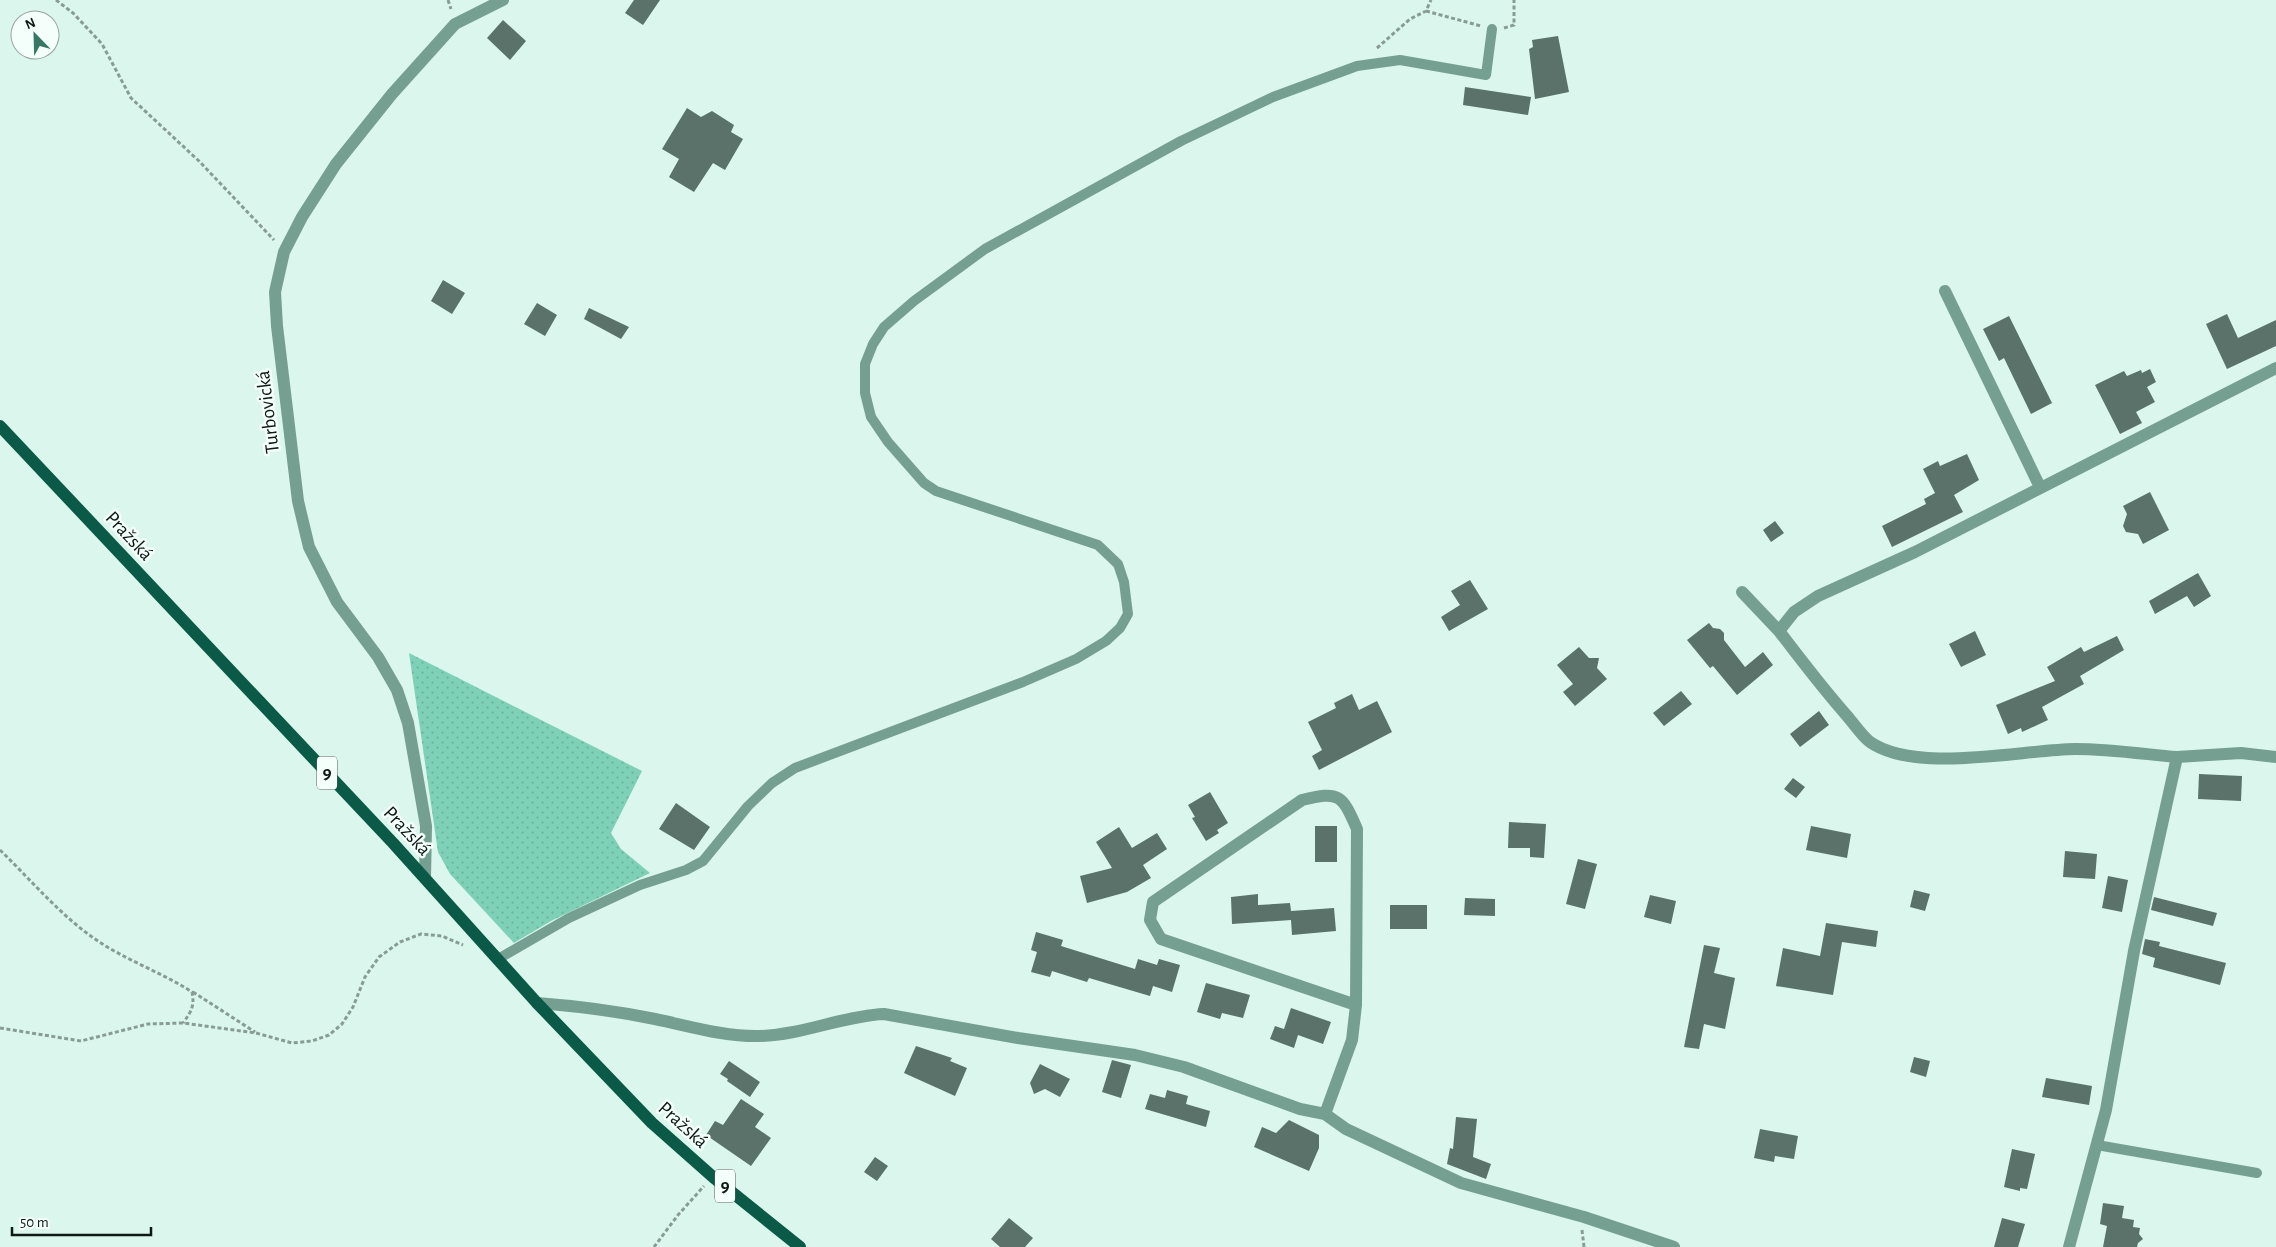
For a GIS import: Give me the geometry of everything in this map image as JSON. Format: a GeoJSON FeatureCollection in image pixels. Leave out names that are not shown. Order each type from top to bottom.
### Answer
{"type":"FeatureCollection","features":[{"type":"Feature","properties":{"kind":"main road","name":"Pražská"},"geometry":{"type":"LineString","coordinates":[[0,426],[425,878],[537,1003],[652,1124],[800,1247]]}},
{"type":"Feature","properties":{"kind":"street","name":"Turbovická"},"geometry":{"type":"LineString","coordinates":[[425,878],[426,826],[408,723],[392,682],[324,579],[309,547],[298,502],[277,326],[275,292],[284,252],[302,217],[336,164],[430,50],[455,24],[503,0]]}},
{"type":"Feature","properties":{"kind":"street"},"geometry":{"type":"LineString","coordinates":[[1945,291],[2040,487]]}},
{"type":"Feature","properties":{"kind":"street"},"geometry":{"type":"LineString","coordinates":[[1779,631],[1794,612],[1818,596],[1915,552],[2276,368]]}},
{"type":"Feature","properties":{"kind":"street"},"geometry":{"type":"LineString","coordinates":[[1742,592],[1779,631],[1821,686],[1869,741],[1889,751],[1907,756],[1935,759],[2074,749],[2177,757],[2241,753],[2276,756]]}},
{"type":"Feature","properties":{"kind":"street"},"geometry":{"type":"LineString","coordinates":[[2069,1247],[2106,1110],[2134,951],[2177,757]]}},
{"type":"Feature","properties":{"kind":"street"},"geometry":{"type":"LineString","coordinates":[[1325,1114],[1352,1040],[1356,1005],[1356,829],[1346,804],[1327,794],[1302,800],[1153,902],[1150,920],[1161,939],[1356,1005]]}},
{"type":"Feature","properties":{"kind":"street"},"geometry":{"type":"LineString","coordinates":[[537,1003],[574,1006],[653,1018],[725,1034],[760,1036],[789,1032],[870,1015],[896,1015],[1018,1038],[1135,1054],[1184,1067],[1300,1110],[1325,1114],[1346,1129],[1461,1183],[1584,1217],[1674,1247]]}},
{"type":"Feature","properties":{"kind":"lane"},"geometry":{"type":"LineString","coordinates":[[498,959],[569,918],[640,885],[686,870],[703,861],[748,806],[772,783],[795,768],[1023,682],[1076,659],[1106,641],[1120,628],[1128,614],[1124,582],[1118,564],[1098,545],[936,491],[924,483],[888,442],[871,417],[865,393],[866,364],[873,344],[884,327],[914,301],[985,250],[1181,141],[1272,97],[1357,66],[1400,60],[1486,75],[1492,29]]}},
{"type":"Feature","properties":{"kind":"lane"},"geometry":{"type":"LineString","coordinates":[[2097,1145],[2257,1173]]}},
{"type":"Feature","properties":{"kind":"path"},"geometry":{"type":"LineString","coordinates":[[56,0],[73,13],[102,44],[131,98],[199,161],[284,252]]}},
{"type":"Feature","properties":{"kind":"path"},"geometry":{"type":"LineString","coordinates":[[1357,66],[1410,19],[1426,11],[1431,0]]}},
{"type":"Feature","properties":{"kind":"path"},"geometry":{"type":"LineString","coordinates":[[1426,11],[1492,29],[1504,28],[1514,24],[1514,0]]}},
{"type":"Feature","properties":{"kind":"path"},"geometry":{"type":"LineString","coordinates":[[0,850],[94,938],[129,960],[171,978],[256,1033]]}},
{"type":"Feature","properties":{"kind":"path"},"geometry":{"type":"LineString","coordinates":[[0,1028],[81,1041],[148,1024],[183,1023],[256,1033],[292,1043],[312,1041],[329,1035],[342,1024],[353,1007],[365,977],[379,957],[400,942],[421,934],[442,936],[466,946]]}},
{"type":"Feature","properties":{"kind":"path"},"geometry":{"type":"LineString","coordinates":[[183,1023],[191,1013],[194,1003],[192,992]]}},
{"type":"Feature","properties":{"kind":"path"},"geometry":{"type":"LineString","coordinates":[[654,1247],[678,1215],[713,1176]]}},
{"type":"Feature","properties":{"kind":"green space"},"geometry":{"type":"Polygon","coordinates":[[[409,653],[642,771],[611,833],[621,849],[650,873],[551,921],[514,943],[450,874],[438,852],[409,653]]]}},
{"type":"Feature","properties":{"kind":"building"},"geometry":{"type":"Polygon","coordinates":[[[634,0],[660,0],[643,25],[625,13],[634,0]]]}},
{"type":"Feature","properties":{"kind":"building"},"geometry":{"type":"Polygon","coordinates":[[[503,20],[526,41],[510,60],[487,38],[503,20]]]}},
{"type":"Feature","properties":{"kind":"building"},"geometry":{"type":"Polygon","coordinates":[[[1558,36],[1569,92],[1535,99],[1529,49],[1533,47],[1532,40],[1558,36]]]}},
{"type":"Feature","properties":{"kind":"building"},"geometry":{"type":"Polygon","coordinates":[[[1465,87],[1531,97],[1528,115],[1463,105],[1465,87]]]}},
{"type":"Feature","properties":{"kind":"building"},"geometry":{"type":"Polygon","coordinates":[[[687,108],[701,117],[712,111],[734,125],[731,132],[743,139],[725,170],[713,163],[694,192],[669,177],[679,159],[662,149],[687,108]]]}},
{"type":"Feature","properties":{"kind":"building"},"geometry":{"type":"Polygon","coordinates":[[[443,280],[465,293],[452,314],[431,301],[443,280]]]}},
{"type":"Feature","properties":{"kind":"building"},"geometry":{"type":"Polygon","coordinates":[[[537,303],[557,315],[545,336],[524,324],[537,303]]]}},
{"type":"Feature","properties":{"kind":"building"},"geometry":{"type":"Polygon","coordinates":[[[589,308],[629,327],[621,339],[584,319],[589,308]]]}},
{"type":"Feature","properties":{"kind":"building"},"geometry":{"type":"Polygon","coordinates":[[[2227,314],[2238,338],[2276,320],[2276,346],[2227,369],[2206,324],[2227,314]]]}},
{"type":"Feature","properties":{"kind":"building"},"geometry":{"type":"Polygon","coordinates":[[[2009,316],[2052,403],[2031,414],[2004,358],[1999,361],[1983,329],[2009,316]]]}},
{"type":"Feature","properties":{"kind":"building"},"geometry":{"type":"Polygon","coordinates":[[[2150,369],[2156,382],[2147,387],[2155,402],[2136,412],[2142,423],[2120,434],[2095,385],[2124,371],[2127,376],[2141,370],[2142,373],[2150,369]]]}},
{"type":"Feature","properties":{"kind":"building"},"geometry":{"type":"Polygon","coordinates":[[[1967,454],[1979,480],[1954,495],[1963,512],[1892,547],[1882,526],[1926,504],[1924,499],[1935,493],[1923,469],[1938,461],[1940,466],[1967,454]]]}},
{"type":"Feature","properties":{"kind":"building"},"geometry":{"type":"Polygon","coordinates":[[[2150,492],[2169,530],[2143,544],[2138,534],[2126,532],[2123,526],[2127,514],[2123,506],[2150,492]]]}},
{"type":"Feature","properties":{"kind":"building"},"geometry":{"type":"Polygon","coordinates":[[[1775,521],[1784,533],[1771,542],[1763,530],[1775,521]]]}},
{"type":"Feature","properties":{"kind":"building"},"geometry":{"type":"Polygon","coordinates":[[[2198,573],[2211,596],[2194,607],[2187,596],[2155,614],[2149,601],[2198,573]]]}},
{"type":"Feature","properties":{"kind":"building"},"geometry":{"type":"Polygon","coordinates":[[[1470,580],[1488,609],[1449,631],[1441,617],[1460,605],[1451,591],[1470,580]]]}},
{"type":"Feature","properties":{"kind":"building"},"geometry":{"type":"Polygon","coordinates":[[[1709,623],[1713,628],[1720,629],[1724,633],[1724,640],[1745,667],[1763,652],[1773,665],[1737,695],[1713,666],[1710,668],[1687,640],[1709,623]]]}},
{"type":"Feature","properties":{"kind":"building"},"geometry":{"type":"Polygon","coordinates":[[[1975,631],[1986,655],[1961,667],[1949,644],[1975,631]]]}},
{"type":"Feature","properties":{"kind":"building"},"geometry":{"type":"Polygon","coordinates":[[[2117,636],[2124,650],[2080,676],[2084,684],[2042,707],[2048,720],[2022,732],[2021,728],[2008,734],[1996,705],[2055,681],[2047,667],[2081,647],[2084,652],[2117,636]]]}},
{"type":"Feature","properties":{"kind":"building"},"geometry":{"type":"Polygon","coordinates":[[[1579,647],[1589,658],[1599,658],[1597,668],[1607,679],[1575,706],[1563,692],[1573,684],[1557,665],[1579,647]]]}},
{"type":"Feature","properties":{"kind":"building"},"geometry":{"type":"Polygon","coordinates":[[[1681,691],[1692,704],[1664,726],[1653,713],[1681,691]]]}},
{"type":"Feature","properties":{"kind":"building"},"geometry":{"type":"Polygon","coordinates":[[[1352,694],[1359,710],[1377,701],[1392,732],[1319,770],[1312,756],[1322,750],[1308,722],[1336,708],[1334,703],[1352,694]]]}},
{"type":"Feature","properties":{"kind":"building"},"geometry":{"type":"Polygon","coordinates":[[[1819,711],[1829,725],[1800,747],[1790,734],[1819,711]]]}},
{"type":"Feature","properties":{"kind":"building"},"geometry":{"type":"Polygon","coordinates":[[[2199,774],[2242,776],[2241,801],[2198,799],[2199,774]]]}},
{"type":"Feature","properties":{"kind":"building"},"geometry":{"type":"Polygon","coordinates":[[[1793,778],[1805,787],[1796,798],[1784,789],[1793,778]]]}},
{"type":"Feature","properties":{"kind":"building"},"geometry":{"type":"Polygon","coordinates":[[[1210,792],[1228,823],[1217,830],[1219,833],[1206,841],[1192,818],[1195,817],[1188,805],[1210,792]]]}},
{"type":"Feature","properties":{"kind":"building"},"geometry":{"type":"Polygon","coordinates":[[[676,803],[710,827],[694,850],[659,829],[676,803]]]}},
{"type":"Feature","properties":{"kind":"building"},"geometry":{"type":"Polygon","coordinates":[[[1509,822],[1546,824],[1544,858],[1530,857],[1530,848],[1508,848],[1509,822]]]}},
{"type":"Feature","properties":{"kind":"building"},"geometry":{"type":"Polygon","coordinates":[[[1315,826],[1337,826],[1337,862],[1315,862],[1315,826]]]}},
{"type":"Feature","properties":{"kind":"building"},"geometry":{"type":"Polygon","coordinates":[[[1811,826],[1851,834],[1847,858],[1806,850],[1811,826]]]}},
{"type":"Feature","properties":{"kind":"building"},"geometry":{"type":"Polygon","coordinates":[[[1119,827],[1132,848],[1157,833],[1167,849],[1143,865],[1151,878],[1127,892],[1087,903],[1080,876],[1112,868],[1096,842],[1119,827]]]}},
{"type":"Feature","properties":{"kind":"building"},"geometry":{"type":"Polygon","coordinates":[[[2065,851],[2097,854],[2095,879],[2063,877],[2065,851]]]}},
{"type":"Feature","properties":{"kind":"building"},"geometry":{"type":"Polygon","coordinates":[[[1578,859],[1597,864],[1585,909],[1566,904],[1578,859]]]}},
{"type":"Feature","properties":{"kind":"building"},"geometry":{"type":"Polygon","coordinates":[[[2108,876],[2128,880],[2122,912],[2102,908],[2108,876]]]}},
{"type":"Feature","properties":{"kind":"building"},"geometry":{"type":"Polygon","coordinates":[[[1914,890],[1930,894],[1925,911],[1910,907],[1914,890]]]}},
{"type":"Feature","properties":{"kind":"building"},"geometry":{"type":"Polygon","coordinates":[[[1258,894],[1258,905],[1290,903],[1291,911],[1334,908],[1336,931],[1292,935],[1291,920],[1232,924],[1231,897],[1258,894]]]}},
{"type":"Feature","properties":{"kind":"building"},"geometry":{"type":"Polygon","coordinates":[[[1650,895],[1676,901],[1671,924],[1644,917],[1650,895]]]}},
{"type":"Feature","properties":{"kind":"building"},"geometry":{"type":"Polygon","coordinates":[[[2154,897],[2217,913],[2213,926],[2151,910],[2154,897]]]}},
{"type":"Feature","properties":{"kind":"building"},"geometry":{"type":"Polygon","coordinates":[[[1465,898],[1495,899],[1495,916],[1464,915],[1465,898]]]}},
{"type":"Feature","properties":{"kind":"building"},"geometry":{"type":"Polygon","coordinates":[[[1390,905],[1427,905],[1427,929],[1390,929],[1390,905]]]}},
{"type":"Feature","properties":{"kind":"building"},"geometry":{"type":"Polygon","coordinates":[[[1826,923],[1878,931],[1876,947],[1842,942],[1833,995],[1776,986],[1783,948],[1820,956],[1826,923]]]}},
{"type":"Feature","properties":{"kind":"building"},"geometry":{"type":"Polygon","coordinates":[[[1036,932],[1063,940],[1061,946],[1135,969],[1138,959],[1157,965],[1159,959],[1180,965],[1172,992],[1153,986],[1150,996],[1089,978],[1087,982],[1052,971],[1050,977],[1031,972],[1037,952],[1031,950],[1036,932]]]}},
{"type":"Feature","properties":{"kind":"building"},"geometry":{"type":"Polygon","coordinates":[[[2145,939],[2160,942],[2159,946],[2226,963],[2220,985],[2153,967],[2155,958],[2142,954],[2145,939]]]}},
{"type":"Feature","properties":{"kind":"building"},"geometry":{"type":"Polygon","coordinates":[[[1704,945],[1720,948],[1714,973],[1735,978],[1725,1029],[1704,1024],[1699,1049],[1684,1047],[1704,945]]]}},
{"type":"Feature","properties":{"kind":"building"},"geometry":{"type":"Polygon","coordinates":[[[1206,983],[1250,995],[1243,1018],[1222,1013],[1220,1019],[1197,1012],[1206,983]]]}},
{"type":"Feature","properties":{"kind":"building"},"geometry":{"type":"Polygon","coordinates":[[[1291,1008],[1331,1022],[1323,1044],[1298,1035],[1294,1048],[1270,1039],[1275,1026],[1284,1029],[1291,1008]]]}},
{"type":"Feature","properties":{"kind":"building"},"geometry":{"type":"Polygon","coordinates":[[[916,1046],[952,1058],[950,1061],[967,1068],[955,1096],[904,1073],[916,1046]]]}},
{"type":"Feature","properties":{"kind":"building"},"geometry":{"type":"Polygon","coordinates":[[[1914,1057],[1930,1061],[1926,1077],[1910,1072],[1914,1057]]]}},
{"type":"Feature","properties":{"kind":"building"},"geometry":{"type":"Polygon","coordinates":[[[1112,1060],[1131,1065],[1121,1098],[1102,1092],[1112,1060]]]}},
{"type":"Feature","properties":{"kind":"building"},"geometry":{"type":"Polygon","coordinates":[[[729,1061],[760,1082],[750,1097],[720,1074],[729,1061]]]}},
{"type":"Feature","properties":{"kind":"building"},"geometry":{"type":"Polygon","coordinates":[[[1040,1064],[1070,1079],[1060,1097],[1045,1089],[1034,1094],[1030,1083],[1040,1064]]]}},
{"type":"Feature","properties":{"kind":"building"},"geometry":{"type":"Polygon","coordinates":[[[2046,1078],[2092,1086],[2089,1105],[2042,1097],[2046,1078]]]}},
{"type":"Feature","properties":{"kind":"building"},"geometry":{"type":"Polygon","coordinates":[[[1167,1090],[1188,1096],[1186,1104],[1210,1111],[1206,1127],[1145,1109],[1150,1094],[1165,1098],[1167,1090]]]}},
{"type":"Feature","properties":{"kind":"building"},"geometry":{"type":"Polygon","coordinates":[[[741,1099],[764,1114],[755,1127],[771,1138],[751,1166],[706,1135],[715,1121],[723,1125],[741,1099]]]}},
{"type":"Feature","properties":{"kind":"building"},"geometry":{"type":"Polygon","coordinates":[[[1456,1117],[1477,1119],[1473,1157],[1491,1164],[1486,1179],[1447,1164],[1450,1148],[1453,1149],[1456,1117]]]}},
{"type":"Feature","properties":{"kind":"building"},"geometry":{"type":"Polygon","coordinates":[[[1289,1120],[1319,1135],[1319,1148],[1309,1171],[1254,1147],[1262,1127],[1276,1133],[1289,1120]]]}},
{"type":"Feature","properties":{"kind":"building"},"geometry":{"type":"Polygon","coordinates":[[[1760,1129],[1798,1136],[1794,1159],[1775,1156],[1774,1162],[1754,1158],[1760,1129]]]}},
{"type":"Feature","properties":{"kind":"building"},"geometry":{"type":"Polygon","coordinates":[[[2012,1149],[2035,1154],[2027,1189],[2020,1188],[2020,1191],[2004,1187],[2012,1149]]]}},
{"type":"Feature","properties":{"kind":"building"},"geometry":{"type":"Polygon","coordinates":[[[875,1157],[888,1166],[877,1181],[864,1172],[875,1157]]]}},
{"type":"Feature","properties":{"kind":"building"},"geometry":{"type":"Polygon","coordinates":[[[2103,1203],[2124,1206],[2122,1218],[2134,1220],[2133,1227],[2140,1228],[2139,1234],[2143,1239],[2138,1243],[2137,1247],[2103,1247],[2107,1226],[2100,1224],[2103,1203]]]}},
{"type":"Feature","properties":{"kind":"building"},"geometry":{"type":"Polygon","coordinates":[[[1009,1218],[1033,1238],[1025,1247],[1000,1247],[991,1239],[1009,1218]]]}},
{"type":"Feature","properties":{"kind":"building"},"geometry":{"type":"Polygon","coordinates":[[[2002,1218],[2025,1224],[2018,1247],[1994,1247],[2002,1218]]]}}]}
